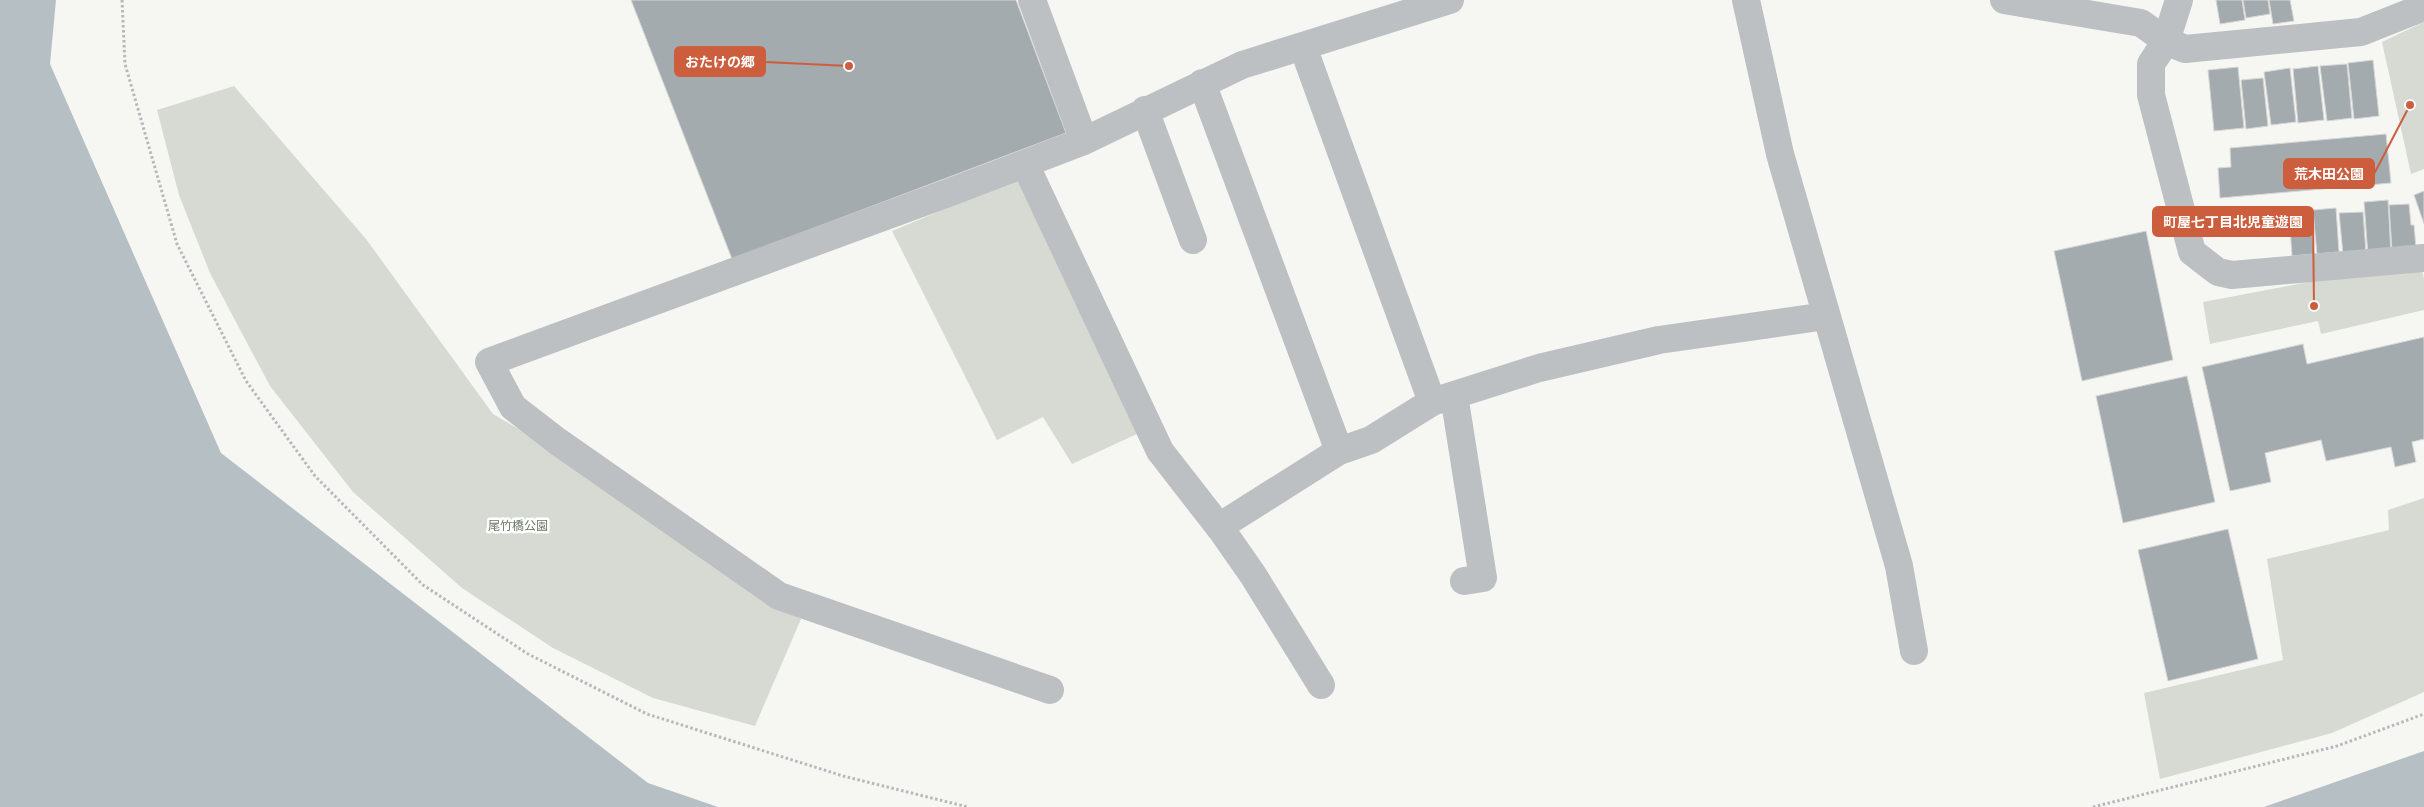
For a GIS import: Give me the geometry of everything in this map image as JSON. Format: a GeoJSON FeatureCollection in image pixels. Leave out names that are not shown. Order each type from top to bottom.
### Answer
{"type":"FeatureCollection","features":[{"type":"Feature","properties":{"kind":"street"},"geometry":{"type":"LineString","coordinates":[[1032,0],[1084,141]]}},
{"type":"Feature","properties":{"kind":"street"},"geometry":{"type":"LineString","coordinates":[[1050,690],[779,596],[557,442],[513,407],[489,362],[1084,141],[1242,65],[1450,0]]}},
{"type":"Feature","properties":{"kind":"street"},"geometry":{"type":"LineString","coordinates":[[1746,0],[1780,154],[1899,566],[1914,651]]}},
{"type":"Feature","properties":{"kind":"street"},"geometry":{"type":"LineString","coordinates":[[2004,0],[2141,23],[2166,41],[2184,49],[2361,32],[2424,7]]}},
{"type":"Feature","properties":{"kind":"street"},"geometry":{"type":"LineString","coordinates":[[2179,0],[2166,41],[2151,64],[2151,95],[2192,252],[2218,272],[2232,276],[2424,258]]}},
{"type":"Feature","properties":{"kind":"street"},"geometry":{"type":"LineString","coordinates":[[1303,46],[1443,398],[1483,578],[1464,581]]}},
{"type":"Feature","properties":{"kind":"street"},"geometry":{"type":"LineString","coordinates":[[1202,84],[1340,451]]}},
{"type":"Feature","properties":{"kind":"street"},"geometry":{"type":"LineString","coordinates":[[1145,110],[1193,240]]}},
{"type":"Feature","properties":{"kind":"street"},"geometry":{"type":"LineString","coordinates":[[1025,164],[1160,451],[1219,527],[1253,575],[1321,685]]}},
{"type":"Feature","properties":{"kind":"street"},"geometry":{"type":"LineString","coordinates":[[1219,527],[1340,451],[1371,440],[1443,398],[1538,368],[1659,340],[1826,316]]}},
{"type":"Feature","properties":{"kind":"path"},"geometry":{"type":"LineString","coordinates":[[122,0],[125,64],[177,244],[246,381],[315,476],[423,585],[528,654],[647,714],[843,776],[968,807]]}},
{"type":"Feature","properties":{"kind":"path"},"geometry":{"type":"LineString","coordinates":[[2093,807],[2337,746],[2424,714]]}},
{"type":"Feature","properties":{"kind":"green space"},"geometry":{"type":"Polygon","coordinates":[[[2424,22],[2424,169],[2411,174],[2382,42],[2424,22]]]}},
{"type":"Feature","properties":{"kind":"green space","name":"尾竹橋公園"},"geometry":{"type":"Polygon","coordinates":[[[234,86],[366,239],[493,414],[559,453],[801,619],[755,726],[653,698],[553,648],[462,588],[353,492],[270,386],[210,273],[179,195],[157,110],[234,86]]]}},
{"type":"Feature","properties":{"kind":"green space"},"geometry":{"type":"Polygon","coordinates":[[[1014,180],[1026,185],[1139,433],[1072,464],[1043,417],[997,440],[892,231],[1014,180]]]}},
{"type":"Feature","properties":{"kind":"green space"},"geometry":{"type":"Polygon","coordinates":[[[2420,261],[2424,279],[2424,310],[2321,334],[2318,321],[2210,344],[2203,302],[2420,261]]]}},
{"type":"Feature","properties":{"kind":"green space"},"geometry":{"type":"Polygon","coordinates":[[[2424,498],[2424,692],[2332,733],[2160,779],[2144,693],[2283,660],[2267,559],[2389,530],[2388,510],[2424,498]]]}},
{"type":"Feature","properties":{"kind":"shaded area"},"geometry":{"type":"Polygon","coordinates":[[[0,0],[56,0],[50,64],[221,453],[648,783],[718,807],[0,807],[0,0]]]}},
{"type":"Feature","properties":{"kind":"shaded area"},"geometry":{"type":"Polygon","coordinates":[[[2424,751],[2424,807],[2264,807],[2424,751]]]}},
{"type":"Feature","properties":{"kind":"building"},"geometry":{"type":"Polygon","coordinates":[[[631,0],[1016,0],[1066,133],[732,259],[631,0]]]}},
{"type":"Feature","properties":{"kind":"building"},"geometry":{"type":"Polygon","coordinates":[[[2216,0],[2242,0],[2245,20],[2220,24],[2216,0]]]}},
{"type":"Feature","properties":{"kind":"building"},"geometry":{"type":"Polygon","coordinates":[[[2243,0],[2268,0],[2270,14],[2246,18],[2243,0]]]}},
{"type":"Feature","properties":{"kind":"building"},"geometry":{"type":"Polygon","coordinates":[[[2269,0],[2290,0],[2294,21],[2273,24],[2269,0]]]}},
{"type":"Feature","properties":{"kind":"building"},"geometry":{"type":"Polygon","coordinates":[[[2373,60],[2379,116],[2354,119],[2348,63],[2373,60]]]}},
{"type":"Feature","properties":{"kind":"building"},"geometry":{"type":"Polygon","coordinates":[[[2347,64],[2352,118],[2327,121],[2320,66],[2347,64]]]}},
{"type":"Feature","properties":{"kind":"building"},"geometry":{"type":"Polygon","coordinates":[[[2318,66],[2324,120],[2298,123],[2293,69],[2318,66]]]}},
{"type":"Feature","properties":{"kind":"building"},"geometry":{"type":"Polygon","coordinates":[[[2238,67],[2244,128],[2214,131],[2208,70],[2238,67]]]}},
{"type":"Feature","properties":{"kind":"building"},"geometry":{"type":"Polygon","coordinates":[[[2290,68],[2296,122],[2271,125],[2264,72],[2290,68]]]}},
{"type":"Feature","properties":{"kind":"building"},"geometry":{"type":"Polygon","coordinates":[[[2263,78],[2268,126],[2246,129],[2241,80],[2263,78]]]}},
{"type":"Feature","properties":{"kind":"building"},"geometry":{"type":"Polygon","coordinates":[[[2386,134],[2391,183],[2220,198],[2218,168],[2231,167],[2230,148],[2386,134]]]}},
{"type":"Feature","properties":{"kind":"building"},"geometry":{"type":"Polygon","coordinates":[[[2424,191],[2424,224],[2414,195],[2424,191]]]}},
{"type":"Feature","properties":{"kind":"building"},"geometry":{"type":"Polygon","coordinates":[[[2388,200],[2391,254],[2368,256],[2364,202],[2388,200]]]}},
{"type":"Feature","properties":{"kind":"building"},"geometry":{"type":"Polygon","coordinates":[[[2409,204],[2411,225],[2414,225],[2416,248],[2392,250],[2389,205],[2409,204]]]}},
{"type":"Feature","properties":{"kind":"building"},"geometry":{"type":"Polygon","coordinates":[[[2336,208],[2339,252],[2317,254],[2313,210],[2336,208]]]}},
{"type":"Feature","properties":{"kind":"building"},"geometry":{"type":"Polygon","coordinates":[[[2310,211],[2314,254],[2292,256],[2289,213],[2310,211]]]}},
{"type":"Feature","properties":{"kind":"building"},"geometry":{"type":"Polygon","coordinates":[[[2363,212],[2366,253],[2343,254],[2339,213],[2363,212]]]}},
{"type":"Feature","properties":{"kind":"building"},"geometry":{"type":"Polygon","coordinates":[[[2146,231],[2173,360],[2082,381],[2054,251],[2146,231]]]}},
{"type":"Feature","properties":{"kind":"building"},"geometry":{"type":"Polygon","coordinates":[[[2424,337],[2424,439],[2412,442],[2416,462],[2395,467],[2391,447],[2326,461],[2321,440],[2265,453],[2271,482],[2230,491],[2202,367],[2303,344],[2307,364],[2424,337]]]}},
{"type":"Feature","properties":{"kind":"building"},"geometry":{"type":"Polygon","coordinates":[[[2187,376],[2215,502],[2123,523],[2096,396],[2187,376]]]}},
{"type":"Feature","properties":{"kind":"building"},"geometry":{"type":"Polygon","coordinates":[[[2228,529],[2258,659],[2168,681],[2138,550],[2228,529]]]}},
{"type":"Feature","properties":{"kind":"place","name":"おたけの郷"},"geometry":{"type":"Point","coordinates":[849,66]}},
{"type":"Feature","properties":{"kind":"place","name":"荒木田公園"},"geometry":{"type":"Point","coordinates":[2410,105]}},
{"type":"Feature","properties":{"kind":"place","name":"町屋七丁目北児童遊園"},"geometry":{"type":"Point","coordinates":[2314,306]}}]}
